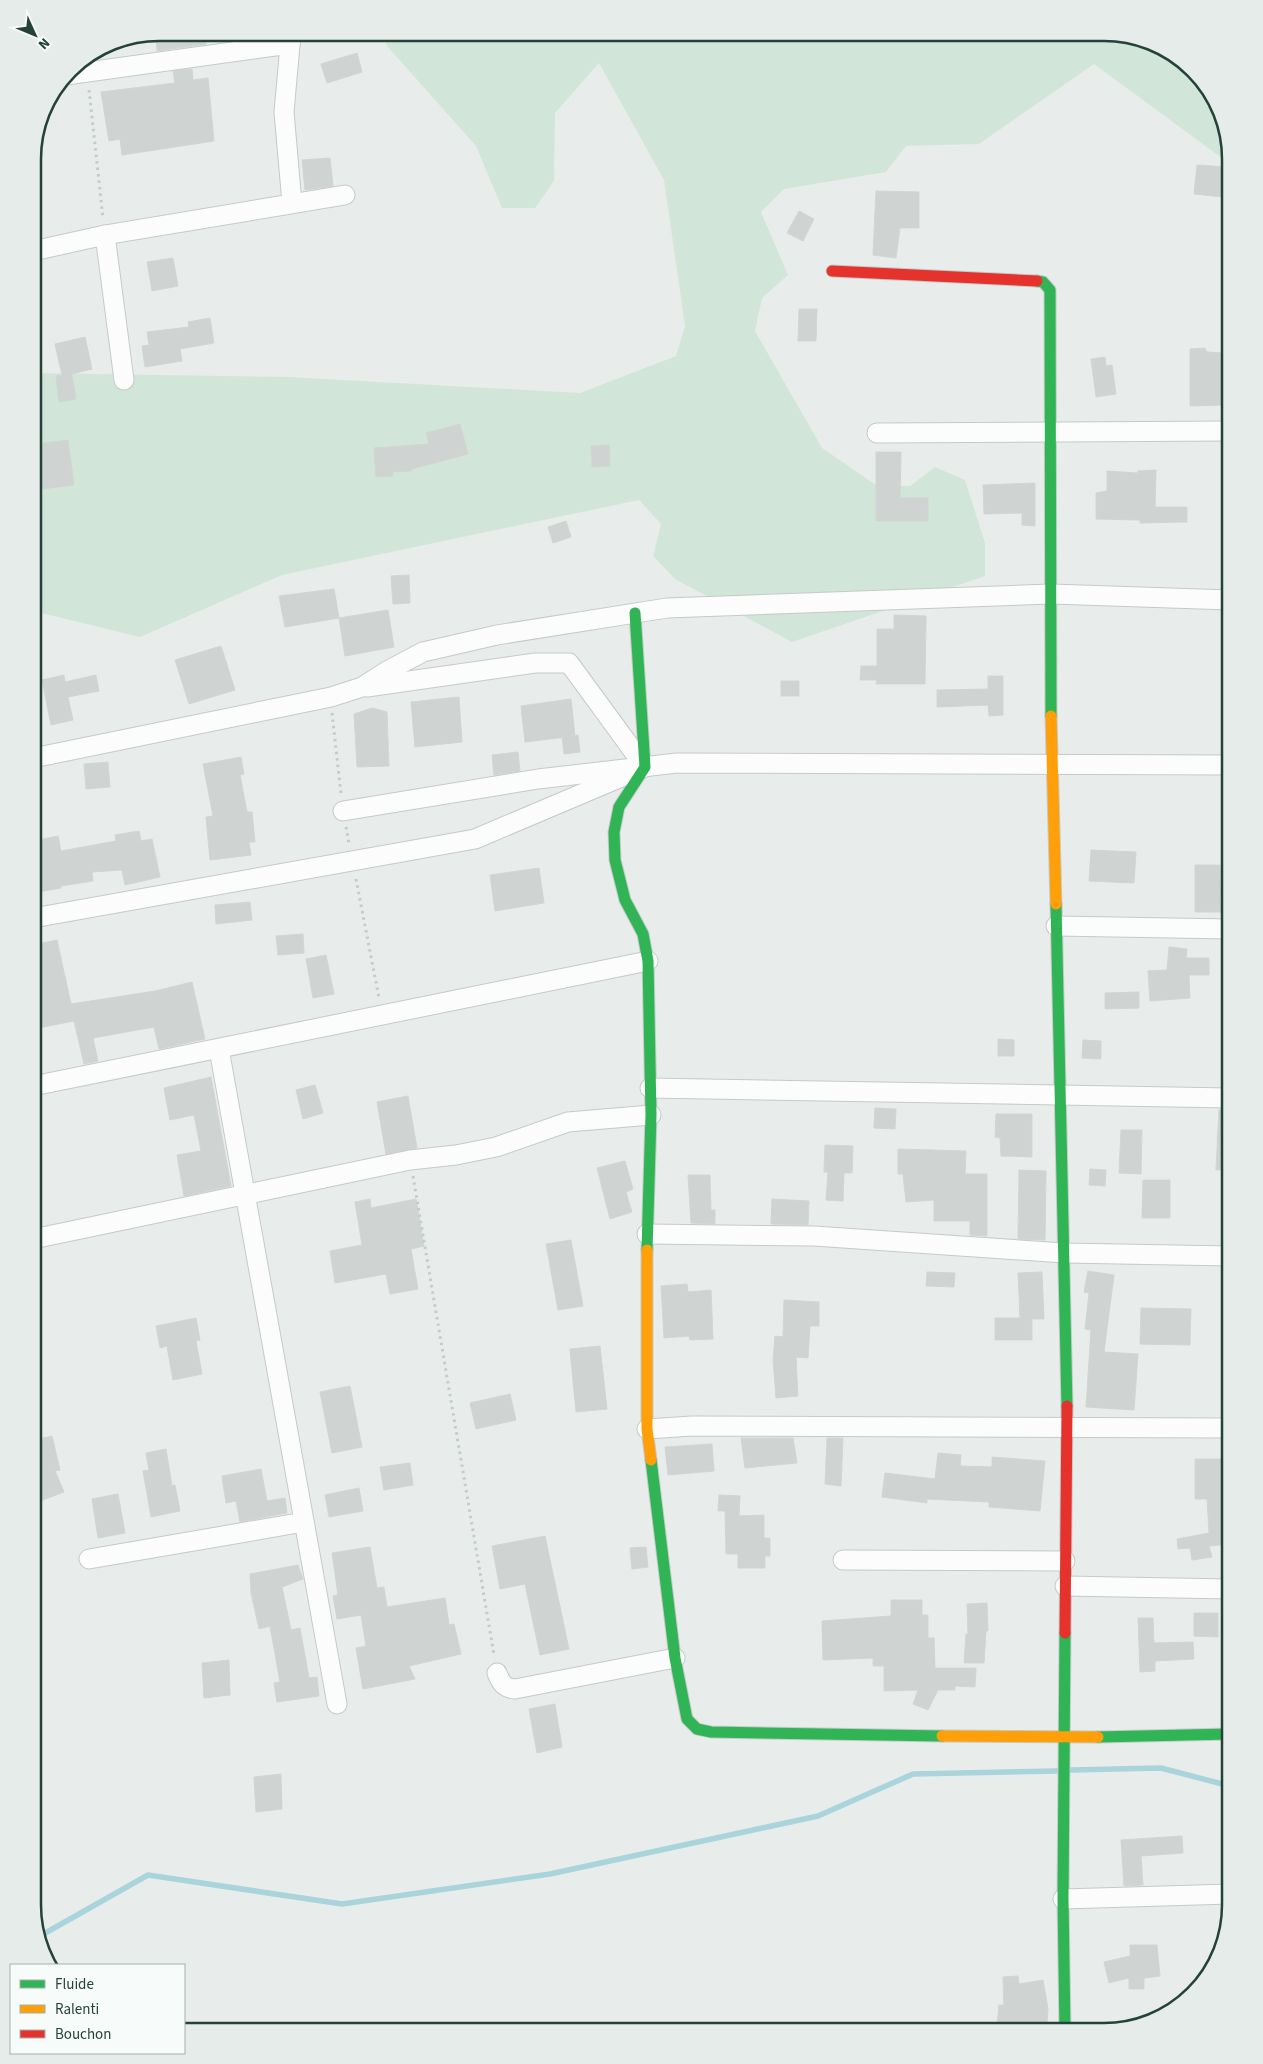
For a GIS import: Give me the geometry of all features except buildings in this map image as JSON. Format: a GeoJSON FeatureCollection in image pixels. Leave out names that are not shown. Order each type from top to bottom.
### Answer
{"type":"FeatureCollection","features":[{"type":"Feature","properties":{"kind":"street"},"geometry":{"type":"LineString","coordinates":[[79,73],[267,42]]}},
{"type":"Feature","properties":{"kind":"street"},"geometry":{"type":"LineString","coordinates":[[291,42],[284,112],[292,203]]}},
{"type":"Feature","properties":{"kind":"street"},"geometry":{"type":"LineString","coordinates":[[42,249],[105,235],[345,195]]}},
{"type":"Feature","properties":{"kind":"street"},"geometry":{"type":"LineString","coordinates":[[105,235],[124,380]]}},
{"type":"Feature","properties":{"kind":"street"},"geometry":{"type":"LineString","coordinates":[[832,270],[1033,280],[1043,282],[1050,290],[1052,764],[1067,1426],[1063,1899],[1065,2023]]}},
{"type":"Feature","properties":{"kind":"street"},"geometry":{"type":"LineString","coordinates":[[877,433],[1222,431]]}},
{"type":"Feature","properties":{"kind":"street"},"geometry":{"type":"LineString","coordinates":[[362,687],[423,652],[497,635],[667,608],[1051,594],[1222,600]]}},
{"type":"Feature","properties":{"kind":"street"},"geometry":{"type":"LineString","coordinates":[[635,613],[644,767],[618,807],[614,832],[615,860],[625,900],[643,934],[648,961],[651,1115],[647,1234],[647,1429],[675,1658],[687,1719],[692,1725],[703,1731],[1064,1738],[1222,1734]]}},
{"type":"Feature","properties":{"kind":"street"},"geometry":{"type":"LineString","coordinates":[[42,756],[307,702],[362,687],[534,663],[569,663],[644,767]]}},
{"type":"Feature","properties":{"kind":"street"},"geometry":{"type":"LineString","coordinates":[[343,811],[538,779],[677,763],[1222,764]]}},
{"type":"Feature","properties":{"kind":"street"},"geometry":{"type":"LineString","coordinates":[[42,916],[475,839],[644,767]]}},
{"type":"Feature","properties":{"kind":"street"},"geometry":{"type":"LineString","coordinates":[[1056,926],[1222,929]]}},
{"type":"Feature","properties":{"kind":"street"},"geometry":{"type":"LineString","coordinates":[[41,1084],[648,961]]}},
{"type":"Feature","properties":{"kind":"street"},"geometry":{"type":"LineString","coordinates":[[219,1049],[337,1704]]}},
{"type":"Feature","properties":{"kind":"street"},"geometry":{"type":"LineString","coordinates":[[650,1088],[1222,1098]]}},
{"type":"Feature","properties":{"kind":"street"},"geometry":{"type":"LineString","coordinates":[[41,1237],[410,1160],[456,1155],[496,1147],[568,1122],[651,1115]]}},
{"type":"Feature","properties":{"kind":"street"},"geometry":{"type":"LineString","coordinates":[[647,1234],[814,1236],[1064,1253],[1222,1256]]}},
{"type":"Feature","properties":{"kind":"street"},"geometry":{"type":"LineString","coordinates":[[647,1429],[692,1426],[1222,1428]]}},
{"type":"Feature","properties":{"kind":"street"},"geometry":{"type":"LineString","coordinates":[[89,1558],[304,1522]]}},
{"type":"Feature","properties":{"kind":"street"},"geometry":{"type":"LineString","coordinates":[[843,1560],[1065,1561]]}},
{"type":"Feature","properties":{"kind":"street"},"geometry":{"type":"LineString","coordinates":[[1065,1586],[1222,1589]]}},
{"type":"Feature","properties":{"kind":"street"},"geometry":{"type":"LineString","coordinates":[[497,1673],[500,1682],[507,1688],[515,1689],[675,1658]]}},
{"type":"Feature","properties":{"kind":"street"},"geometry":{"type":"LineString","coordinates":[[1063,1899],[1222,1894]]}},
{"type":"Feature","properties":{"kind":"path"},"geometry":{"type":"LineString","coordinates":[[87,72],[105,235]]}},
{"type":"Feature","properties":{"kind":"path"},"geometry":{"type":"LineString","coordinates":[[410,1160],[497,1673]]}},
{"type":"Feature","properties":{"kind":"green space"},"geometry":{"type":"Polygon","coordinates":[[[386,42],[1111,42],[1127,44],[1156,53],[1182,71],[1192,81],[1213,114],[1218,129],[1222,158],[1094,64],[979,144],[906,146],[886,172],[784,189],[761,212],[788,275],[762,298],[755,331],[822,448],[876,485],[910,486],[935,467],[965,480],[985,543],[985,576],[792,642],[675,579],[653,556],[661,524],[639,500],[282,575],[140,637],[42,613],[42,373],[289,377],[580,393],[676,356],[685,326],[664,180],[599,63],[555,113],[554,181],[535,208],[502,208],[476,146],[387,46],[386,42]]]}},
{"type":"Feature","properties":{"kind":"waterway"},"geometry":{"type":"LineString","coordinates":[[1071,1770],[1161,1768],[1222,1784]]}},
{"type":"Feature","properties":{"kind":"waterway"},"geometry":{"type":"LineString","coordinates":[[45,1933],[148,1875],[342,1904],[550,1874],[818,1816],[913,1774],[1057,1771]]}},
{"type":"Feature","properties":{"kind":"traffic: fast"},"geometry":{"type":"LineString","coordinates":[[1037,281],[1043,282],[1050,290],[1051,716]]}},
{"type":"Feature","properties":{"kind":"traffic: fast"},"geometry":{"type":"LineString","coordinates":[[635,613],[645,767],[619,807],[614,832],[615,860],[625,900],[643,934],[648,961],[651,1115],[647,1250]]}},
{"type":"Feature","properties":{"kind":"traffic: fast"},"geometry":{"type":"LineString","coordinates":[[1056,904],[1067,1406]]}},
{"type":"Feature","properties":{"kind":"traffic: fast"},"geometry":{"type":"LineString","coordinates":[[651,1460],[675,1658],[687,1719],[697,1729],[711,1732],[942,1736]]}},
{"type":"Feature","properties":{"kind":"traffic: fast"},"geometry":{"type":"LineString","coordinates":[[1065,1633],[1063,1899],[1065,2023]]}},
{"type":"Feature","properties":{"kind":"traffic: fast"},"geometry":{"type":"LineString","coordinates":[[1098,1737],[1222,1734]]}},
{"type":"Feature","properties":{"kind":"traffic: slow"},"geometry":{"type":"LineString","coordinates":[[1051,716],[1056,904]]}},
{"type":"Feature","properties":{"kind":"traffic: slow"},"geometry":{"type":"LineString","coordinates":[[647,1250],[647,1429],[651,1460]]}},
{"type":"Feature","properties":{"kind":"traffic: slow"},"geometry":{"type":"LineString","coordinates":[[942,1736],[1098,1737]]}},
{"type":"Feature","properties":{"kind":"traffic: jam"},"geometry":{"type":"LineString","coordinates":[[832,271],[1037,281]]}},
{"type":"Feature","properties":{"kind":"traffic: jam"},"geometry":{"type":"LineString","coordinates":[[1065,1633],[1067,1406]]}}]}
